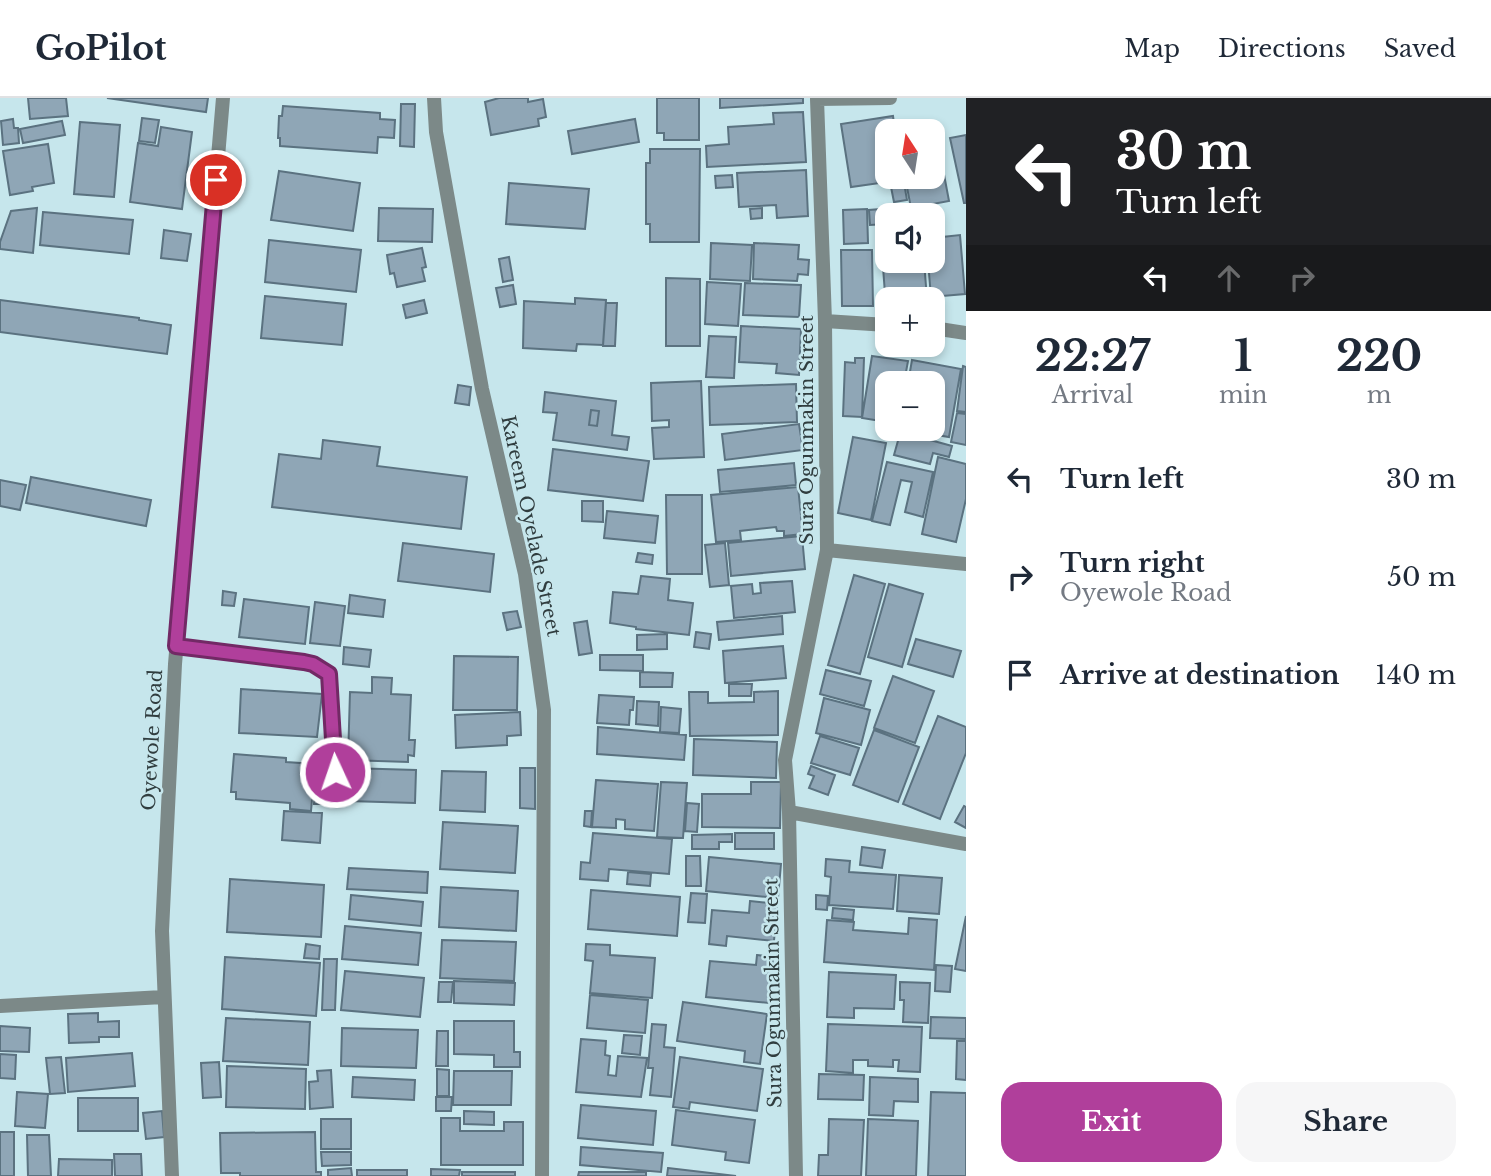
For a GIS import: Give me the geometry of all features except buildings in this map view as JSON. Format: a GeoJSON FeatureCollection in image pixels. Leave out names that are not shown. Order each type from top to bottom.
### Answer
{"type":"FeatureCollection","features":[{"type":"Feature","properties":{"kind":"street","name":"Oyewole Road"},"geometry":{"type":"LineString","coordinates":[[172,1176],[162,931],[176,646],[223,98]]}},
{"type":"Feature","properties":{"kind":"street","name":"Kareem Oyelade Street"},"geometry":{"type":"LineString","coordinates":[[434,98],[436,132],[482,389],[525,574],[544,710],[542,1176]]}},
{"type":"Feature","properties":{"kind":"street"},"geometry":{"type":"LineString","coordinates":[[817,99],[890,98]]}},
{"type":"Feature","properties":{"kind":"street","name":"Sura Ogunmakin Street"},"geometry":{"type":"LineString","coordinates":[[796,1176],[789,812],[785,760],[827,550],[825,321],[817,99]]}},
{"type":"Feature","properties":{"kind":"street"},"geometry":{"type":"LineString","coordinates":[[825,321],[875,324]]}},
{"type":"Feature","properties":{"kind":"street"},"geometry":{"type":"LineString","coordinates":[[945,330],[966,333]]}},
{"type":"Feature","properties":{"kind":"street"},"geometry":{"type":"LineString","coordinates":[[827,550],[966,564]]}},
{"type":"Feature","properties":{"kind":"street"},"geometry":{"type":"LineString","coordinates":[[789,812],[966,844]]}},
{"type":"Feature","properties":{"kind":"street"},"geometry":{"type":"LineString","coordinates":[[0,1006],[163,997]]}},
{"type":"Feature","properties":{"kind":"lane"},"geometry":{"type":"LineString","coordinates":[[176,646],[304,662],[329,674],[335,772]]}},
{"type":"Feature","properties":{"kind":"route"},"geometry":{"type":"LineString","coordinates":[[216,180],[176,646],[304,662],[329,674],[335,772]]}}]}
